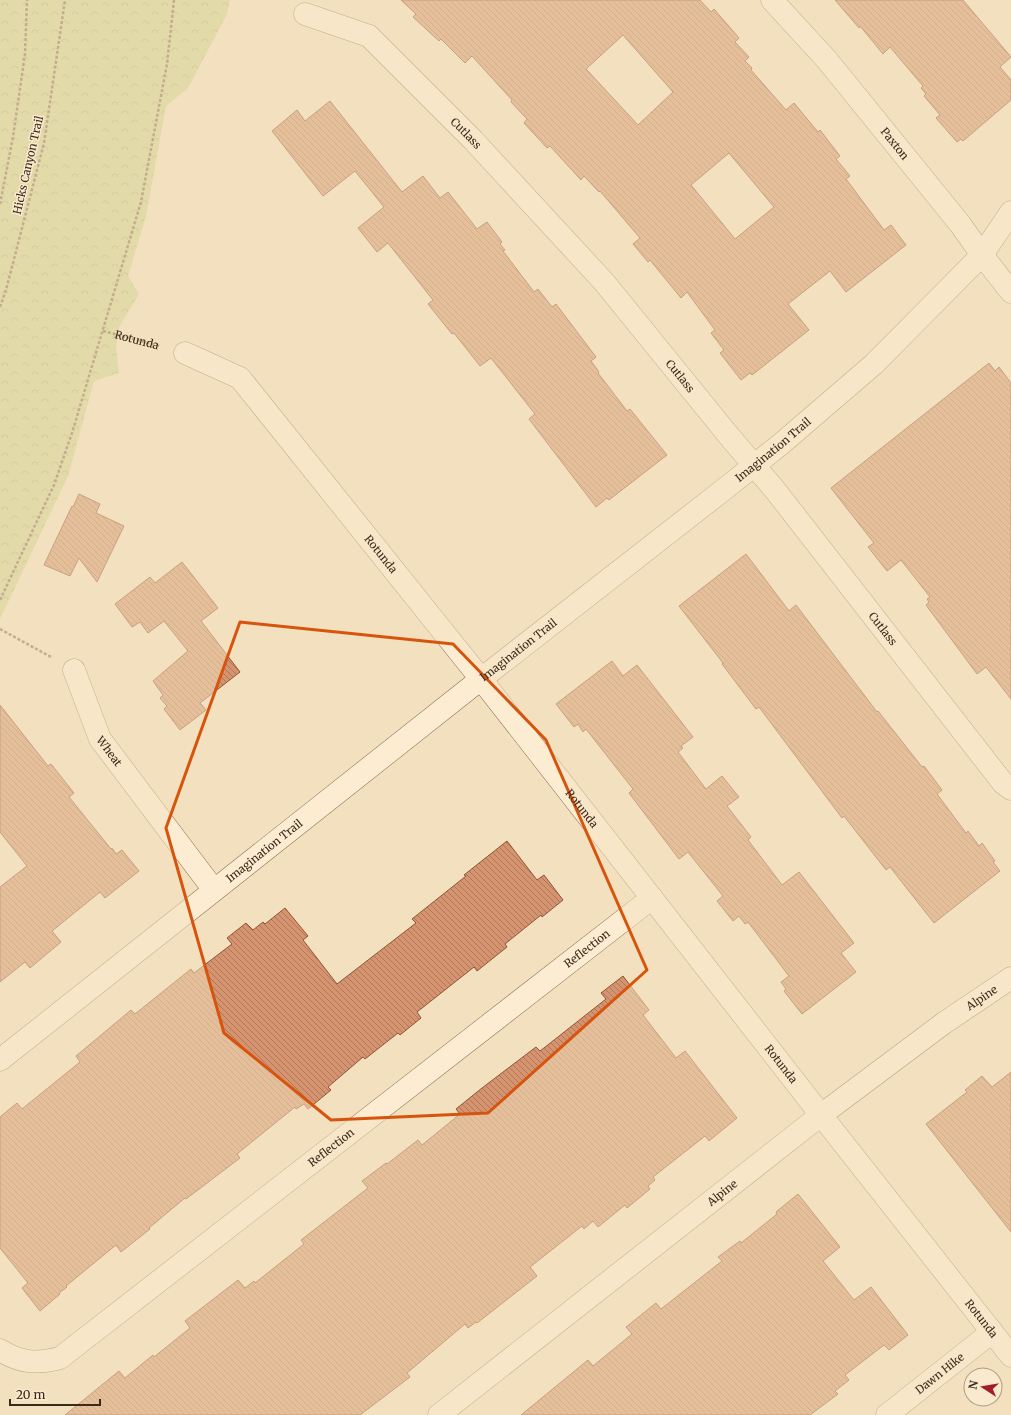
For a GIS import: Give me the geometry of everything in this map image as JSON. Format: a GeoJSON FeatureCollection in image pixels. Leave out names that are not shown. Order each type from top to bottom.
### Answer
{"type":"FeatureCollection","features":[{"type":"Feature","properties":{"kind":"street","name":"Paxton"},"geometry":{"type":"LineString","coordinates":[[772,0],[828,60],[960,224],[1011,292]]}},
{"type":"Feature","properties":{"kind":"street","name":"Cutlass"},"geometry":{"type":"LineString","coordinates":[[305,14],[369,36],[468,134],[604,282],[780,496],[1003,783],[1011,789]]}},
{"type":"Feature","properties":{"kind":"street","name":"Imagination Trail"},"geometry":{"type":"LineString","coordinates":[[0,1060],[754,465],[874,364],[982,255],[1011,212]]}},
{"type":"Feature","properties":{"kind":"street","name":"Rotunda"},"geometry":{"type":"LineString","coordinates":[[186,353],[240,378],[481,679],[1011,1356]]}},
{"type":"Feature","properties":{"kind":"street","name":"Wheat"},"geometry":{"type":"LineString","coordinates":[[74,670],[100,739],[214,890]]}},
{"type":"Feature","properties":{"kind":"street","name":"Reflection"},"geometry":{"type":"LineString","coordinates":[[0,1350],[9,1356],[26,1361],[44,1362],[60,1358],[652,898]]}},
{"type":"Feature","properties":{"kind":"street","name":"Alpine"},"geometry":{"type":"LineString","coordinates":[[439,1415],[821,1115],[944,1023],[1011,978]]}},
{"type":"Feature","properties":{"kind":"street","name":"Dawn Hike"},"geometry":{"type":"LineString","coordinates":[[887,1415],[992,1332]]}},
{"type":"Feature","properties":{"kind":"path"},"geometry":{"type":"LineString","coordinates":[[0,204],[14,137],[24,54],[28,0]]}},
{"type":"Feature","properties":{"kind":"path","name":"Hicks Canyon Trail"},"geometry":{"type":"LineString","coordinates":[[0,307],[6,290],[44,143],[65,0]]}},
{"type":"Feature","properties":{"kind":"path"},"geometry":{"type":"LineString","coordinates":[[0,600],[54,485],[72,433],[141,202],[166,64],[174,0]]}},
{"type":"Feature","properties":{"kind":"path","name":"Rotunda"},"geometry":{"type":"LineString","coordinates":[[103,331],[186,353]]}},
{"type":"Feature","properties":{"kind":"path"},"geometry":{"type":"LineString","coordinates":[[0,629],[74,670]]}},
{"type":"Feature","properties":{"kind":"highlighted area"},"geometry":{"type":"Polygon","coordinates":[[[240,622],[453,644],[546,740],[647,970],[488,1113],[331,1120],[224,1033],[166,828],[240,622]]]}},
{"type":"Feature","properties":{"kind":"green space"},"geometry":{"type":"Polygon","coordinates":[[[0,0],[230,0],[227,14],[188,88],[166,106],[146,216],[128,276],[139,294],[119,327],[116,347],[119,373],[94,381],[68,476],[0,619],[0,0]]]}},
{"type":"Feature","properties":{"kind":"building"},"geometry":{"type":"Polygon","coordinates":[[[401,0],[700,0],[711,12],[714,9],[739,38],[735,42],[749,57],[745,61],[786,110],[794,103],[818,132],[820,130],[840,156],[836,159],[850,176],[846,179],[884,230],[891,225],[906,245],[846,292],[830,271],[788,304],[809,330],[752,375],[750,373],[741,380],[720,353],[724,350],[711,333],[715,330],[687,292],[681,298],[650,260],[648,262],[633,244],[640,238],[600,191],[599,192],[584,176],[581,180],[550,146],[547,148],[524,123],[527,119],[511,102],[512,100],[472,56],[465,63],[441,39],[439,41],[413,17],[416,14],[401,0]],[[623,35],[586,69],[638,125],[673,92],[623,35]],[[729,153],[691,185],[735,239],[774,207],[729,153]]]}},
{"type":"Feature","properties":{"kind":"building"},"geometry":{"type":"Polygon","coordinates":[[[835,0],[963,0],[1011,57],[1000,67],[1011,80],[1011,100],[963,141],[961,139],[957,142],[936,118],[940,115],[924,96],[926,94],[921,88],[923,86],[890,47],[883,54],[860,26],[859,28],[835,0]]]}},
{"type":"Feature","properties":{"kind":"building"},"geometry":{"type":"Polygon","coordinates":[[[330,101],[402,192],[423,176],[440,198],[448,192],[477,229],[487,222],[502,242],[500,244],[505,250],[503,251],[534,292],[538,289],[552,307],[556,304],[596,357],[591,361],[599,372],[598,373],[627,411],[630,409],[667,455],[609,500],[607,498],[596,507],[529,419],[535,414],[491,358],[480,366],[454,333],[452,334],[428,304],[433,300],[388,243],[377,252],[358,228],[384,207],[355,171],[323,196],[272,131],[297,110],[305,121],[330,101]]]}},
{"type":"Feature","properties":{"kind":"building"},"geometry":{"type":"Polygon","coordinates":[[[989,363],[995,371],[999,367],[1011,383],[1011,699],[986,667],[977,674],[926,605],[929,602],[927,599],[930,597],[901,560],[887,571],[868,547],[874,543],[831,488],[989,363]]]}},
{"type":"Feature","properties":{"kind":"building"},"geometry":{"type":"Polygon","coordinates":[[[79,494],[100,504],[96,513],[124,526],[97,582],[79,558],[70,576],[44,565],[79,494]]]}},
{"type":"Feature","properties":{"kind":"building"},"geometry":{"type":"Polygon","coordinates":[[[746,554],[789,611],[796,605],[877,712],[878,711],[922,767],[924,766],[942,790],[937,794],[966,833],[968,831],[979,846],[982,843],[995,861],[993,862],[1000,871],[934,923],[890,867],[886,870],[844,816],[842,818],[759,707],[756,709],[679,606],[746,554]]]}},
{"type":"Feature","properties":{"kind":"building"},"geometry":{"type":"Polygon","coordinates":[[[182,562],[218,608],[201,621],[240,672],[200,703],[206,710],[180,730],[164,709],[167,706],[160,698],[163,695],[153,681],[188,651],[164,621],[148,633],[140,622],[132,627],[115,604],[150,577],[155,583],[182,562]]]}},
{"type":"Feature","properties":{"kind":"building"},"geometry":{"type":"Polygon","coordinates":[[[612,661],[623,676],[637,665],[693,737],[681,746],[683,748],[678,752],[706,789],[722,776],[739,797],[727,806],[751,837],[748,840],[782,885],[799,872],[854,943],[841,953],[856,972],[802,1014],[784,991],[786,989],[781,982],[789,976],[748,922],[745,924],[739,916],[733,921],[717,901],[723,896],[688,852],[679,859],[629,793],[633,789],[586,729],[583,732],[578,724],[574,727],[556,704],[612,661]]]}},
{"type":"Feature","properties":{"kind":"building"},"geometry":{"type":"Polygon","coordinates":[[[0,705],[48,766],[51,764],[74,793],[69,797],[111,849],[112,848],[116,854],[122,850],[139,871],[105,898],[100,892],[52,931],[61,942],[30,968],[25,962],[0,982],[0,887],[27,866],[0,832],[0,705]]]}},
{"type":"Feature","properties":{"kind":"building"},"geometry":{"type":"Polygon","coordinates":[[[507,841],[537,880],[544,875],[563,900],[542,917],[541,915],[505,944],[507,947],[477,971],[474,967],[417,1012],[421,1018],[400,1035],[398,1033],[365,1059],[363,1057],[328,1087],[331,1090],[308,1109],[304,1104],[296,1109],[295,1107],[237,1154],[240,1158],[186,1199],[185,1198],[121,1252],[116,1245],[66,1286],[67,1287],[59,1293],[60,1294],[40,1311],[22,1288],[28,1283],[0,1248],[0,1117],[17,1103],[22,1109],[80,1062],[76,1056],[131,1010],[135,1014],[191,969],[194,973],[232,944],[227,938],[246,923],[253,930],[263,922],[265,924],[285,908],[308,936],[303,940],[337,984],[416,923],[412,919],[507,841]]]}},
{"type":"Feature","properties":{"kind":"building"},"geometry":{"type":"Polygon","coordinates":[[[623,976],[649,1010],[643,1015],[676,1058],[685,1051],[737,1118],[709,1141],[705,1136],[653,1177],[655,1180],[648,1186],[650,1189],[627,1208],[625,1205],[598,1227],[593,1221],[584,1229],[582,1226],[530,1267],[537,1276],[477,1323],[476,1322],[468,1328],[465,1324],[407,1373],[410,1377],[360,1415],[65,1415],[119,1371],[125,1378],[153,1355],[154,1357],[190,1328],[185,1321],[238,1280],[245,1288],[254,1281],[255,1283],[304,1244],[301,1240],[368,1188],[362,1181],[418,1140],[422,1145],[460,1114],[456,1109],[482,1088],[536,1047],[540,1051],[606,999],[601,993],[623,976]]]}},
{"type":"Feature","properties":{"kind":"building"},"geometry":{"type":"Polygon","coordinates":[[[1011,1072],[1011,1232],[926,1124],[967,1092],[965,1090],[982,1076],[992,1087],[1011,1072]]]}},
{"type":"Feature","properties":{"kind":"building"},"geometry":{"type":"Polygon","coordinates":[[[798,1194],[840,1247],[823,1261],[854,1300],[871,1287],[908,1335],[889,1350],[884,1345],[845,1375],[849,1380],[835,1391],[838,1394],[810,1415],[521,1415],[588,1360],[593,1366],[632,1334],[626,1327],[656,1303],[661,1309],[722,1261],[718,1257],[740,1241],[741,1243],[777,1214],[776,1212],[798,1194]]]}}]}
